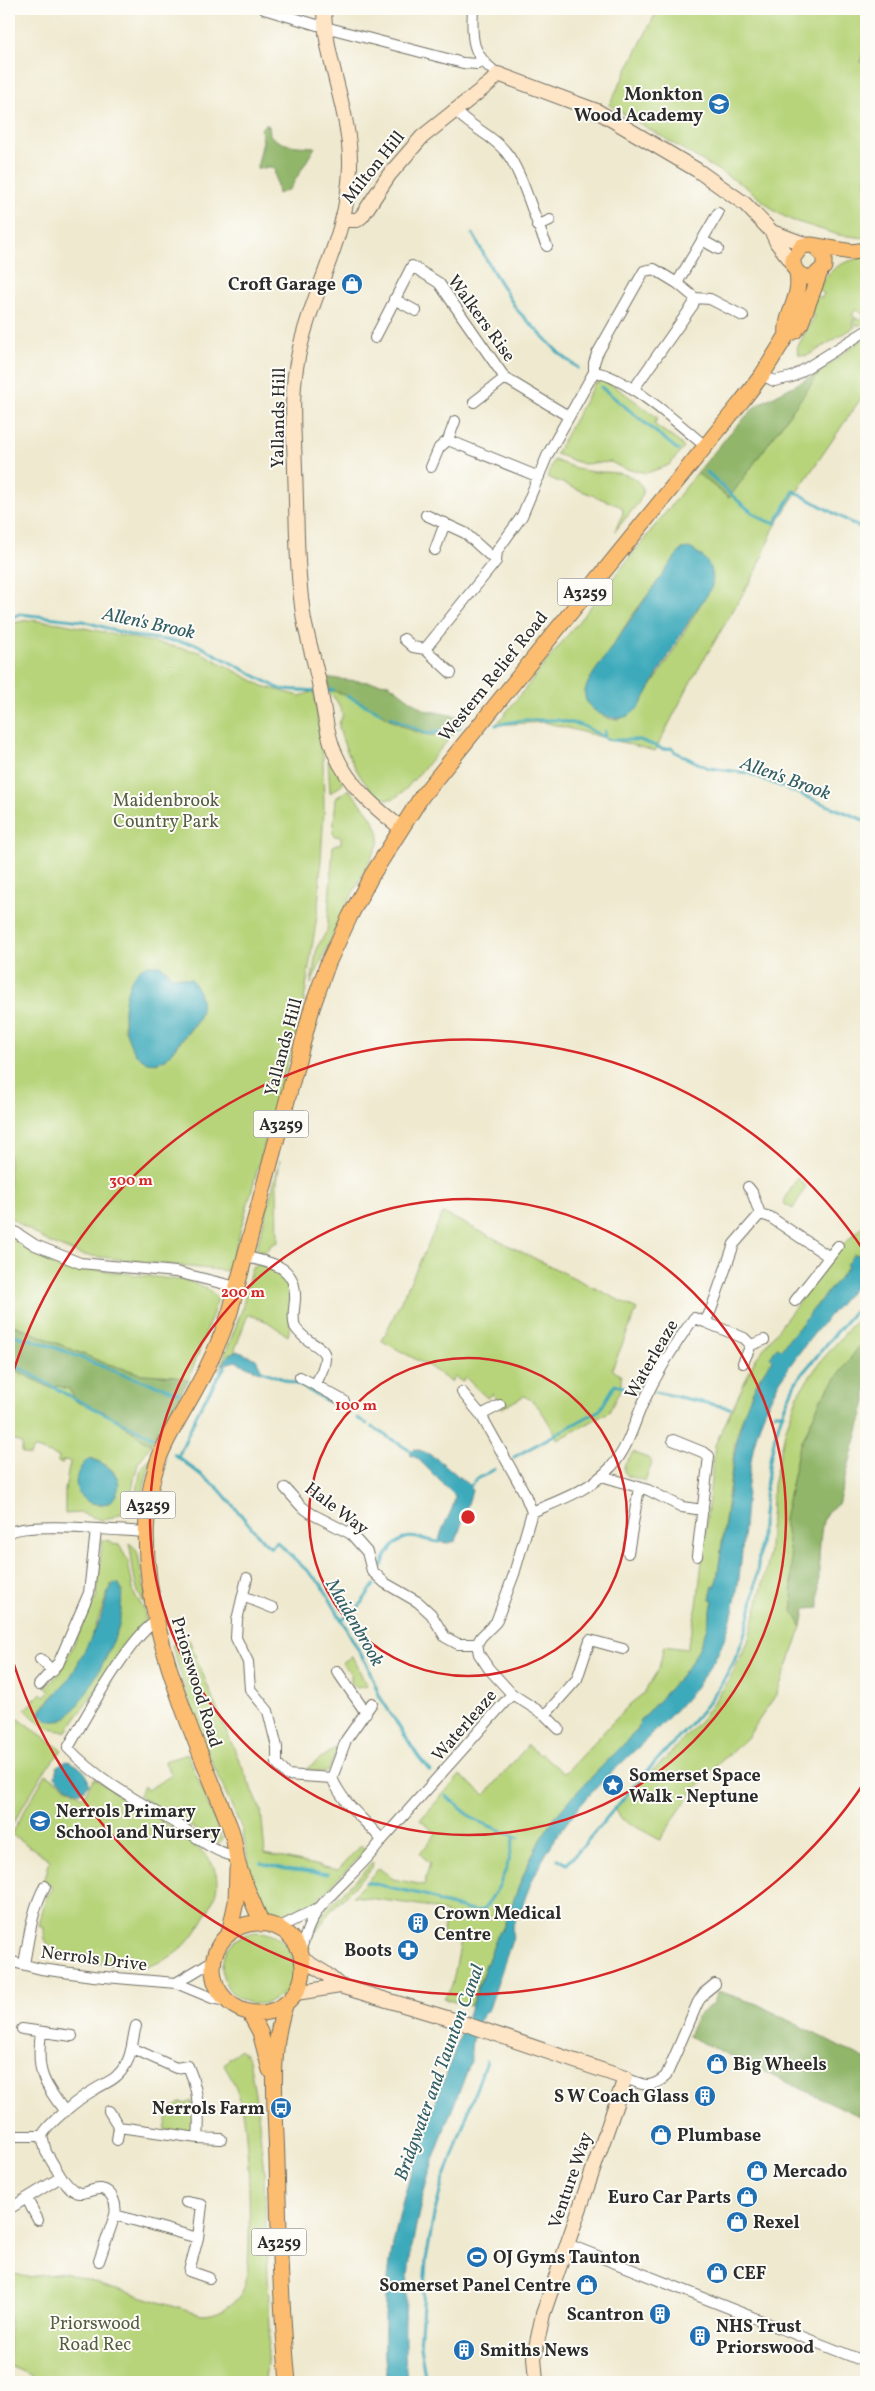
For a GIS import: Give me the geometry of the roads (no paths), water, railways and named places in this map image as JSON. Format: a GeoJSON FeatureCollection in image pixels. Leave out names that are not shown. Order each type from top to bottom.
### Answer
{"type":"FeatureCollection","features":[{"type":"Feature","properties":{"kind":"main road"},"geometry":{"type":"LineString","coordinates":[[811,246],[823,254],[822,270]]}},
{"type":"Feature","properties":{"kind":"main road"},"geometry":{"type":"LineString","coordinates":[[811,246],[859,251],[808,277],[795,268],[798,249],[811,246]]}},
{"type":"Feature","properties":{"kind":"main road","name":"Western Relief Road"},"geometry":{"type":"LineString","coordinates":[[787,335],[786,327],[798,287],[795,268]]}},
{"type":"Feature","properties":{"kind":"main road","name":"Western Relief Road"},"geometry":{"type":"LineString","coordinates":[[328,963],[372,875],[422,796],[762,375],[787,335],[795,331],[801,324],[822,270]]}},
{"type":"Feature","properties":{"kind":"main road","name":"Yallands Hill"},"geometry":{"type":"LineString","coordinates":[[237,1287],[312,1008],[328,963]]}},
{"type":"Feature","properties":{"kind":"main road","name":"Priorswood Road"},"geometry":{"type":"LineString","coordinates":[[237,1287],[214,1353],[158,1461],[149,1496],[146,1532],[147,1558],[157,1621],[178,1697],[230,1828],[237,1859],[262,1924]]}},
{"type":"Feature","properties":{"kind":"main road","name":"Priorswood Road"},"geometry":{"type":"LineString","coordinates":[[229,1934],[236,1902],[237,1859]]}},
{"type":"Feature","properties":{"kind":"main road"},"geometry":{"type":"LineString","coordinates":[[229,1934],[241,1927],[262,1924],[278,1928],[292,1938],[301,1955]]}},
{"type":"Feature","properties":{"kind":"main road","name":"A3259"},"geometry":{"type":"LineString","coordinates":[[214,1960],[220,1946],[229,1934]]}},
{"type":"Feature","properties":{"kind":"main road","name":"A3259"},"geometry":{"type":"LineString","coordinates":[[288,2382],[279,2257],[275,2100],[278,2037],[291,1998],[302,1976],[301,1955]]}},
{"type":"Feature","properties":{"kind":"main road"},"geometry":{"type":"LineString","coordinates":[[214,1960],[216,1982],[227,2001],[249,2012],[268,2012],[291,1998]]}},
{"type":"Feature","properties":{"kind":"main road","name":"A3259"},"geometry":{"type":"LineString","coordinates":[[249,2012],[264,2044],[275,2100]]}},
{"type":"Feature","properties":{"kind":"street"},"geometry":{"type":"LineString","coordinates":[[264,9],[326,28],[463,63],[477,64],[482,61]]}},
{"type":"Feature","properties":{"kind":"street","name":"Yallands Hill"},"geometry":{"type":"LineString","coordinates":[[324,9],[326,28],[348,132],[350,165],[344,220],[301,340],[294,382],[292,427],[300,588],[304,621],[321,691],[326,724],[334,751],[351,781],[367,799],[401,828]]}},
{"type":"Feature","properties":{"kind":"street"},"geometry":{"type":"LineString","coordinates":[[473,9],[473,40],[476,52],[482,61],[498,74],[597,112],[697,170],[745,204],[772,232],[777,243],[795,268]]}},
{"type":"Feature","properties":{"kind":"street","name":"Milton Hill"},"geometry":{"type":"LineString","coordinates":[[344,220],[350,221],[362,216],[388,175],[416,143],[454,110],[491,82],[498,74]]}},
{"type":"Feature","properties":{"kind":"street"},"geometry":{"type":"LineString","coordinates":[[454,110],[505,150],[516,167],[537,226],[547,246]]}},
{"type":"Feature","properties":{"kind":"street"},"geometry":{"type":"LineString","coordinates":[[677,283],[718,213]]}},
{"type":"Feature","properties":{"kind":"street"},"geometry":{"type":"LineString","coordinates":[[537,226],[550,220]]}},
{"type":"Feature","properties":{"kind":"street"},"geometry":{"type":"LineString","coordinates":[[772,232],[811,246]]}},
{"type":"Feature","properties":{"kind":"street"},"geometry":{"type":"LineString","coordinates":[[702,240],[718,249]]}},
{"type":"Feature","properties":{"kind":"street","name":"Walkers Rise"},"geometry":{"type":"LineString","coordinates":[[375,338],[412,266],[439,283],[505,378],[568,416]]}},
{"type":"Feature","properties":{"kind":"street"},"geometry":{"type":"LineString","coordinates":[[425,649],[496,561],[497,551],[522,516],[548,454],[594,372],[596,354],[644,271],[649,268],[654,269],[677,283],[695,298],[710,299],[743,316]]}},
{"type":"Feature","properties":{"kind":"street"},"geometry":{"type":"LineString","coordinates":[[633,390],[686,318],[695,298]]}},
{"type":"Feature","properties":{"kind":"street"},"geometry":{"type":"LineString","coordinates":[[394,299],[416,311]]}},
{"type":"Feature","properties":{"kind":"street"},"geometry":{"type":"LineString","coordinates":[[762,375],[774,381],[792,377],[866,331]]}},
{"type":"Feature","properties":{"kind":"street"},"geometry":{"type":"LineString","coordinates":[[594,372],[611,377],[633,390],[657,407],[704,446]]}},
{"type":"Feature","properties":{"kind":"street","name":"Walkers Rise"},"geometry":{"type":"LineString","coordinates":[[474,402],[505,378]]}},
{"type":"Feature","properties":{"kind":"street"},"geometry":{"type":"LineString","coordinates":[[431,467],[439,448],[448,440],[455,421]]}},
{"type":"Feature","properties":{"kind":"street"},"geometry":{"type":"LineString","coordinates":[[448,440],[539,477]]}},
{"type":"Feature","properties":{"kind":"street"},"geometry":{"type":"LineString","coordinates":[[426,514],[465,534],[496,561]]}},
{"type":"Feature","properties":{"kind":"street"},"geometry":{"type":"LineString","coordinates":[[434,550],[445,523]]}},
{"type":"Feature","properties":{"kind":"street"},"geometry":{"type":"LineString","coordinates":[[404,639],[413,647],[425,649],[451,673]]}},
{"type":"Feature","properties":{"kind":"street"},"geometry":{"type":"LineString","coordinates":[[748,1186],[760,1214],[770,1217],[828,1256]]}},
{"type":"Feature","properties":{"kind":"street","name":"Waterleaze"},"geometry":{"type":"LineString","coordinates":[[704,1322],[711,1310],[734,1244],[760,1214]]}},
{"type":"Feature","properties":{"kind":"street"},"geometry":{"type":"LineString","coordinates":[[9,1228],[35,1245],[80,1263],[176,1272],[237,1287]]}},
{"type":"Feature","properties":{"kind":"street"},"geometry":{"type":"LineString","coordinates":[[795,1300],[828,1256],[838,1246]]}},
{"type":"Feature","properties":{"kind":"street"},"geometry":{"type":"LineString","coordinates":[[246,1257],[266,1261],[282,1268],[295,1284],[295,1328],[319,1346],[325,1356],[324,1367],[315,1384]]}},
{"type":"Feature","properties":{"kind":"street","name":"Waterleaze"},"geometry":{"type":"LineString","coordinates":[[532,1512],[581,1491],[611,1468],[626,1447],[659,1372],[694,1318],[744,1338],[751,1345]]}},
{"type":"Feature","properties":{"kind":"street"},"geometry":{"type":"LineString","coordinates":[[743,1363],[751,1345],[764,1340]]}},
{"type":"Feature","properties":{"kind":"street"},"geometry":{"type":"LineString","coordinates":[[300,1377],[344,1401]]}},
{"type":"Feature","properties":{"kind":"street"},"geometry":{"type":"LineString","coordinates":[[462,1392],[482,1415],[524,1492],[532,1512],[514,1574],[496,1622],[481,1637],[477,1644]]}},
{"type":"Feature","properties":{"kind":"street"},"geometry":{"type":"LineString","coordinates":[[482,1415],[500,1404]]}},
{"type":"Feature","properties":{"kind":"street"},"geometry":{"type":"LineString","coordinates":[[673,1440],[705,1452],[709,1456],[697,1556]]}},
{"type":"Feature","properties":{"kind":"street"},"geometry":{"type":"LineString","coordinates":[[602,1476],[639,1488],[682,1507],[703,1510]]}},
{"type":"Feature","properties":{"kind":"street","name":"Hale Way"},"geometry":{"type":"LineString","coordinates":[[285,1488],[301,1506],[351,1534],[367,1552],[372,1571],[385,1583],[418,1602],[431,1614],[445,1637],[458,1644],[477,1644]]}},
{"type":"Feature","properties":{"kind":"street"},"geometry":{"type":"LineString","coordinates":[[628,1553],[639,1488]]}},
{"type":"Feature","properties":{"kind":"street"},"geometry":{"type":"LineString","coordinates":[[9,1533],[15,1529],[39,1528],[146,1532]]}},
{"type":"Feature","properties":{"kind":"street"},"geometry":{"type":"LineString","coordinates":[[39,1685],[59,1662],[91,1589],[96,1530]]}},
{"type":"Feature","properties":{"kind":"street"},"geometry":{"type":"LineString","coordinates":[[247,1578],[237,1620],[236,1638],[248,1662],[250,1689],[268,1712],[277,1747],[278,1763],[287,1775],[332,1778]]}},
{"type":"Feature","properties":{"kind":"street"},"geometry":{"type":"LineString","coordinates":[[243,1596],[273,1608]]}},
{"type":"Feature","properties":{"kind":"street"},"geometry":{"type":"LineString","coordinates":[[157,1621],[142,1635],[96,1697],[68,1748],[81,1762],[106,1782],[213,1849],[237,1859]]}},
{"type":"Feature","properties":{"kind":"street"},"geometry":{"type":"LineString","coordinates":[[545,1714],[577,1679],[590,1640],[623,1649]]}},
{"type":"Feature","properties":{"kind":"street","name":"Waterleaze"},"geometry":{"type":"LineString","coordinates":[[301,1955],[308,1929],[320,1907],[371,1855],[382,1840],[512,1694],[489,1669],[479,1654],[477,1644]]}},
{"type":"Feature","properties":{"kind":"street"},"geometry":{"type":"LineString","coordinates":[[40,1659],[53,1671]]}},
{"type":"Feature","properties":{"kind":"street"},"geometry":{"type":"LineString","coordinates":[[337,1671],[366,1713]]}},
{"type":"Feature","properties":{"kind":"street"},"geometry":{"type":"LineString","coordinates":[[512,1694],[545,1714],[559,1730]]}},
{"type":"Feature","properties":{"kind":"street"},"geometry":{"type":"LineString","coordinates":[[372,1703],[346,1740],[332,1778],[338,1793],[350,1808],[382,1840]]}},
{"type":"Feature","properties":{"kind":"street"},"geometry":{"type":"LineString","coordinates":[[24,1964],[38,1897],[45,1886]]}},
{"type":"Feature","properties":{"kind":"street","name":"Waterleaze"},"geometry":{"type":"LineString","coordinates":[[278,1928],[320,1907]]}},
{"type":"Feature","properties":{"kind":"street"},"geometry":{"type":"LineString","coordinates":[[301,1955],[340,1986],[457,2021],[649,2086],[656,2084],[666,2076],[698,2002],[704,1993],[715,1984]]}},
{"type":"Feature","properties":{"kind":"street"},"geometry":{"type":"LineString","coordinates":[[176,1983],[204,1964],[214,1960]]}},
{"type":"Feature","properties":{"kind":"street","name":"Nerrols Drive"},"geometry":{"type":"LineString","coordinates":[[9,1961],[41,1969],[93,1976],[176,1983],[212,1998],[227,2001]]}},
{"type":"Feature","properties":{"kind":"street"},"geometry":{"type":"LineString","coordinates":[[291,1998],[340,1986]]}},
{"type":"Feature","properties":{"kind":"street"},"geometry":{"type":"LineString","coordinates":[[99,2261],[115,2215],[115,2204],[107,2192],[100,2189],[80,2193],[74,2191],[62,2178],[46,2152],[42,2136],[46,2128],[65,2112],[93,2090],[108,2084],[119,2074],[130,2056],[136,2026]]}},
{"type":"Feature","properties":{"kind":"street"},"geometry":{"type":"LineString","coordinates":[[22,2030],[72,2036]]}},
{"type":"Feature","properties":{"kind":"street"},"geometry":{"type":"LineString","coordinates":[[41,2032],[38,2055],[44,2083],[65,2112]]}},
{"type":"Feature","properties":{"kind":"street"},"geometry":{"type":"LineString","coordinates":[[132,2048],[176,2068],[188,2066],[196,2092],[199,2124],[198,2138]]}},
{"type":"Feature","properties":{"kind":"street","name":"Venture Way"},"geometry":{"type":"LineString","coordinates":[[536,2382],[534,2357],[543,2314],[625,2078]]}},
{"type":"Feature","properties":{"kind":"street"},"geometry":{"type":"LineString","coordinates":[[108,2112],[119,2127],[117,2140]]}},
{"type":"Feature","properties":{"kind":"street"},"geometry":{"type":"LineString","coordinates":[[119,2127],[198,2138],[221,2139]]}},
{"type":"Feature","properties":{"kind":"street"},"geometry":{"type":"LineString","coordinates":[[9,2132],[16,2136],[42,2136]]}},
{"type":"Feature","properties":{"kind":"street"},"geometry":{"type":"LineString","coordinates":[[9,2209],[62,2178]]}},
{"type":"Feature","properties":{"kind":"street"},"geometry":{"type":"LineString","coordinates":[[28,2199],[38,2220]]}},
{"type":"Feature","properties":{"kind":"street"},"geometry":{"type":"LineString","coordinates":[[186,2202],[202,2205],[198,2238],[188,2271],[208,2278]]}},
{"type":"Feature","properties":{"kind":"street"},"geometry":{"type":"LineString","coordinates":[[115,2215],[198,2238]]}},
{"type":"Feature","properties":{"kind":"street"},"geometry":{"type":"LineString","coordinates":[[567,2244],[866,2362]]}},
{"type":"Feature","properties":{"kind":"water"},"geometry":{"type":"Polygon","coordinates":[[[689,548],[699,554],[710,567],[713,578],[709,592],[692,616],[640,706],[631,714],[623,717],[608,717],[596,712],[587,703],[585,697],[585,691],[594,672],[676,556],[682,549],[689,548]]]}},
{"type":"Feature","properties":{"kind":"water"},"geometry":{"type":"Polygon","coordinates":[[[148,965],[160,965],[172,976],[191,979],[201,999],[199,1015],[195,1022],[169,1055],[158,1062],[148,1062],[140,1058],[134,1051],[129,1042],[124,1020],[125,1001],[129,985],[134,975],[148,965]]]}},
{"type":"Feature","properties":{"kind":"water"},"geometry":{"type":"Polygon","coordinates":[[[866,1247],[866,1274],[799,1353],[784,1374],[761,1420],[750,1470],[739,1579],[728,1630],[718,1653],[694,1689],[680,1705],[576,1810],[543,1860],[526,1895],[520,1914],[514,1922],[512,1928],[513,1937],[489,2009],[476,2026],[471,2047],[471,2061],[437,2148],[418,2215],[406,2298],[405,2354],[407,2382],[389,2382],[385,2359],[387,2285],[391,2254],[404,2195],[423,2136],[498,1934],[503,1928],[520,1884],[549,1825],[571,1798],[634,1732],[643,1718],[689,1666],[696,1653],[703,1639],[708,1621],[713,1600],[710,1599],[713,1586],[716,1587],[736,1447],[745,1411],[752,1393],[772,1360],[770,1358],[777,1347],[781,1349],[848,1267],[846,1265],[854,1254],[857,1256],[866,1247]]]}},
{"type":"Feature","properties":{"kind":"water"},"geometry":{"type":"Polygon","coordinates":[[[237,1351],[256,1359],[262,1371],[260,1372],[235,1361],[223,1365],[229,1354],[237,1351]]]}},
{"type":"Feature","properties":{"kind":"water"},"geometry":{"type":"Polygon","coordinates":[[[414,1449],[437,1459],[470,1486],[472,1491],[456,1541],[448,1543],[439,1542],[455,1496],[417,1458],[410,1455],[414,1449]]]}},
{"type":"Feature","properties":{"kind":"water"},"geometry":{"type":"Polygon","coordinates":[[[90,1458],[105,1465],[116,1476],[118,1488],[109,1503],[97,1504],[88,1502],[81,1497],[77,1490],[78,1474],[82,1465],[90,1458]]]}},
{"type":"Feature","properties":{"kind":"water"},"geometry":{"type":"Polygon","coordinates":[[[114,1583],[119,1584],[122,1590],[120,1619],[115,1637],[103,1664],[78,1705],[70,1714],[59,1721],[48,1720],[41,1715],[41,1710],[67,1682],[75,1669],[100,1620],[109,1591],[114,1583]]]}},
{"type":"Feature","properties":{"kind":"water"},"geometry":{"type":"Polygon","coordinates":[[[67,1761],[78,1766],[87,1776],[89,1784],[81,1792],[68,1787],[55,1776],[57,1766],[67,1761]]]}},
{"type":"Feature","properties":{"kind":"waterway"},"geometry":{"type":"LineString","coordinates":[[473,234],[517,310],[560,354],[578,368]]}},
{"type":"Feature","properties":{"kind":"waterway"},"geometry":{"type":"LineString","coordinates":[[601,387],[678,450]]}},
{"type":"Feature","properties":{"kind":"waterway"},"geometry":{"type":"LineString","coordinates":[[707,472],[749,510],[767,521],[775,523],[794,491],[866,531]]}},
{"type":"Feature","properties":{"kind":"waterway","name":"Allen's Brook"},"geometry":{"type":"LineString","coordinates":[[9,618],[20,614],[83,621],[134,636],[196,644],[280,689],[318,691]]}},
{"type":"Feature","properties":{"kind":"waterway","name":"Allen's Brook"},"geometry":{"type":"LineString","coordinates":[[324,691],[333,690]]}},
{"type":"Feature","properties":{"kind":"waterway","name":"Allen's Brook"},"geometry":{"type":"LineString","coordinates":[[347,696],[381,713]]}},
{"type":"Feature","properties":{"kind":"waterway","name":"Allen's Brook"},"geometry":{"type":"LineString","coordinates":[[390,717],[427,734],[460,727]]}},
{"type":"Feature","properties":{"kind":"waterway","name":"Allen's Brook"},"geometry":{"type":"LineString","coordinates":[[496,725],[523,720],[557,720],[581,725],[610,740],[640,740],[663,749],[672,748],[675,752],[708,768],[748,773],[866,821]]}},
{"type":"Feature","properties":{"kind":"waterway","name":"Allen's Brook"},"geometry":{"type":"LineString","coordinates":[[604,737],[605,731]]}},
{"type":"Feature","properties":{"kind":"waterway"},"geometry":{"type":"LineString","coordinates":[[558,1859],[567,1864],[699,1714],[722,1684],[739,1650],[749,1618],[760,1551],[766,1483],[781,1417],[800,1376],[866,1299]]}},
{"type":"Feature","properties":{"kind":"waterway"},"geometry":{"type":"LineString","coordinates":[[9,1334],[52,1347],[121,1374],[179,1393]]}},
{"type":"Feature","properties":{"kind":"waterway"},"geometry":{"type":"LineString","coordinates":[[9,1362],[73,1398],[154,1438]]}},
{"type":"Feature","properties":{"kind":"waterway"},"geometry":{"type":"LineString","coordinates":[[178,1457],[199,1409],[225,1366]]}},
{"type":"Feature","properties":{"kind":"waterway"},"geometry":{"type":"LineString","coordinates":[[262,1371],[299,1385],[334,1405]]}},
{"type":"Feature","properties":{"kind":"waterway"},"geometry":{"type":"LineString","coordinates":[[514,1457],[600,1410],[615,1385],[635,1390]]}},
{"type":"Feature","properties":{"kind":"waterway"},"geometry":{"type":"LineString","coordinates":[[655,1392],[730,1408]]}},
{"type":"Feature","properties":{"kind":"waterway"},"geometry":{"type":"LineString","coordinates":[[340,1408],[350,1413]]}},
{"type":"Feature","properties":{"kind":"waterway"},"geometry":{"type":"LineString","coordinates":[[774,1413],[783,1413]]}},
{"type":"Feature","properties":{"kind":"waterway"},"geometry":{"type":"LineString","coordinates":[[357,1418],[367,1424]]}},
{"type":"Feature","properties":{"kind":"waterway"},"geometry":{"type":"LineString","coordinates":[[372,1427],[412,1452]]}},
{"type":"Feature","properties":{"kind":"waterway","name":"Maidenbrook"},"geometry":{"type":"LineString","coordinates":[[174,1454],[219,1489],[264,1542],[271,1548],[276,1541],[322,1585],[368,1667],[380,1697],[418,1756],[430,1771]]}},
{"type":"Feature","properties":{"kind":"waterway"},"geometry":{"type":"LineString","coordinates":[[474,1481],[495,1469]]}},
{"type":"Feature","properties":{"kind":"waterway"},"geometry":{"type":"LineString","coordinates":[[382,1566],[388,1553],[402,1539],[412,1537],[439,1542]]}},
{"type":"Feature","properties":{"kind":"waterway"},"geometry":{"type":"LineString","coordinates":[[341,1619],[355,1612],[374,1585]]}},
{"type":"Feature","properties":{"kind":"waterway","name":"Maidenbrook"},"geometry":{"type":"LineString","coordinates":[[446,1796],[475,1820],[519,1838]]}},
{"type":"Feature","properties":{"kind":"waterway"},"geometry":{"type":"LineString","coordinates":[[366,1882],[429,1896],[441,1903],[477,1912],[484,1909],[498,1888],[507,1867],[514,1836]]}},
{"type":"Feature","properties":{"kind":"waterway"},"geometry":{"type":"LineString","coordinates":[[261,1863],[285,1869],[328,1874]]}},
{"type":"Feature","properties":{"kind":"waterway"},"geometry":{"type":"LineString","coordinates":[[426,2382],[420,2347],[426,2260],[434,2215],[441,2188],[486,2061]]}},
{"type":"Feature","properties":{"kind":"place","name":"Monkton Wood Academy"},"geometry":{"type":"Point","coordinates":[719,104]}},
{"type":"Feature","properties":{"kind":"place","name":"Croft Garage"},"geometry":{"type":"Point","coordinates":[352,284]}},
{"type":"Feature","properties":{"kind":"place","name":"Somerset Space Walk - Neptune"},"geometry":{"type":"Point","coordinates":[613,1785]}},
{"type":"Feature","properties":{"kind":"place","name":"Nerrols Primary School and Nursery"},"geometry":{"type":"Point","coordinates":[40,1821]}},
{"type":"Feature","properties":{"kind":"place","name":"Crown Medical Centre"},"geometry":{"type":"Point","coordinates":[418,1923]}},
{"type":"Feature","properties":{"kind":"place","name":"Boots"},"geometry":{"type":"Point","coordinates":[408,1950]}},
{"type":"Feature","properties":{"kind":"place","name":"Big Wheels"},"geometry":{"type":"Point","coordinates":[717,2064]}},
{"type":"Feature","properties":{"kind":"place","name":"S W Coach Glass"},"geometry":{"type":"Point","coordinates":[705,2096]}},
{"type":"Feature","properties":{"kind":"place","name":"Nerrols Farm"},"geometry":{"type":"Point","coordinates":[281,2108]}},
{"type":"Feature","properties":{"kind":"place","name":"Plumbase"},"geometry":{"type":"Point","coordinates":[661,2135]}},
{"type":"Feature","properties":{"kind":"place","name":"Mercado"},"geometry":{"type":"Point","coordinates":[757,2171]}},
{"type":"Feature","properties":{"kind":"place","name":"Euro Car Parts"},"geometry":{"type":"Point","coordinates":[747,2197]}},
{"type":"Feature","properties":{"kind":"place","name":"Rexel"},"geometry":{"type":"Point","coordinates":[737,2222]}},
{"type":"Feature","properties":{"kind":"place","name":"OJ Gyms Taunton"},"geometry":{"type":"Point","coordinates":[477,2257]}},
{"type":"Feature","properties":{"kind":"place","name":"CEF"},"geometry":{"type":"Point","coordinates":[717,2273]}},
{"type":"Feature","properties":{"kind":"place","name":"Somerset Panel Centre"},"geometry":{"type":"Point","coordinates":[587,2285]}},
{"type":"Feature","properties":{"kind":"place","name":"Scantron"},"geometry":{"type":"Point","coordinates":[660,2314]}},
{"type":"Feature","properties":{"kind":"place","name":"NHS Trust Priorswood"},"geometry":{"type":"Point","coordinates":[700,2336]}},
{"type":"Feature","properties":{"kind":"place","name":"Smiths News"},"geometry":{"type":"Point","coordinates":[464,2350]}},
{"type":"Feature","properties":{"kind":"park label","name":"Maidenbrook Country Park"},"geometry":{"type":"Point","coordinates":[166,810]}},
{"type":"Feature","properties":{"kind":"park label","name":"Priorswood Road Rec"},"geometry":{"type":"Point","coordinates":[95,2333]}},
{"type":"Feature","properties":{"kind":"water label","name":"Bridgwater and Taunton Canal"},"geometry":{"type":"Point","coordinates":[438,2072]}}]}
